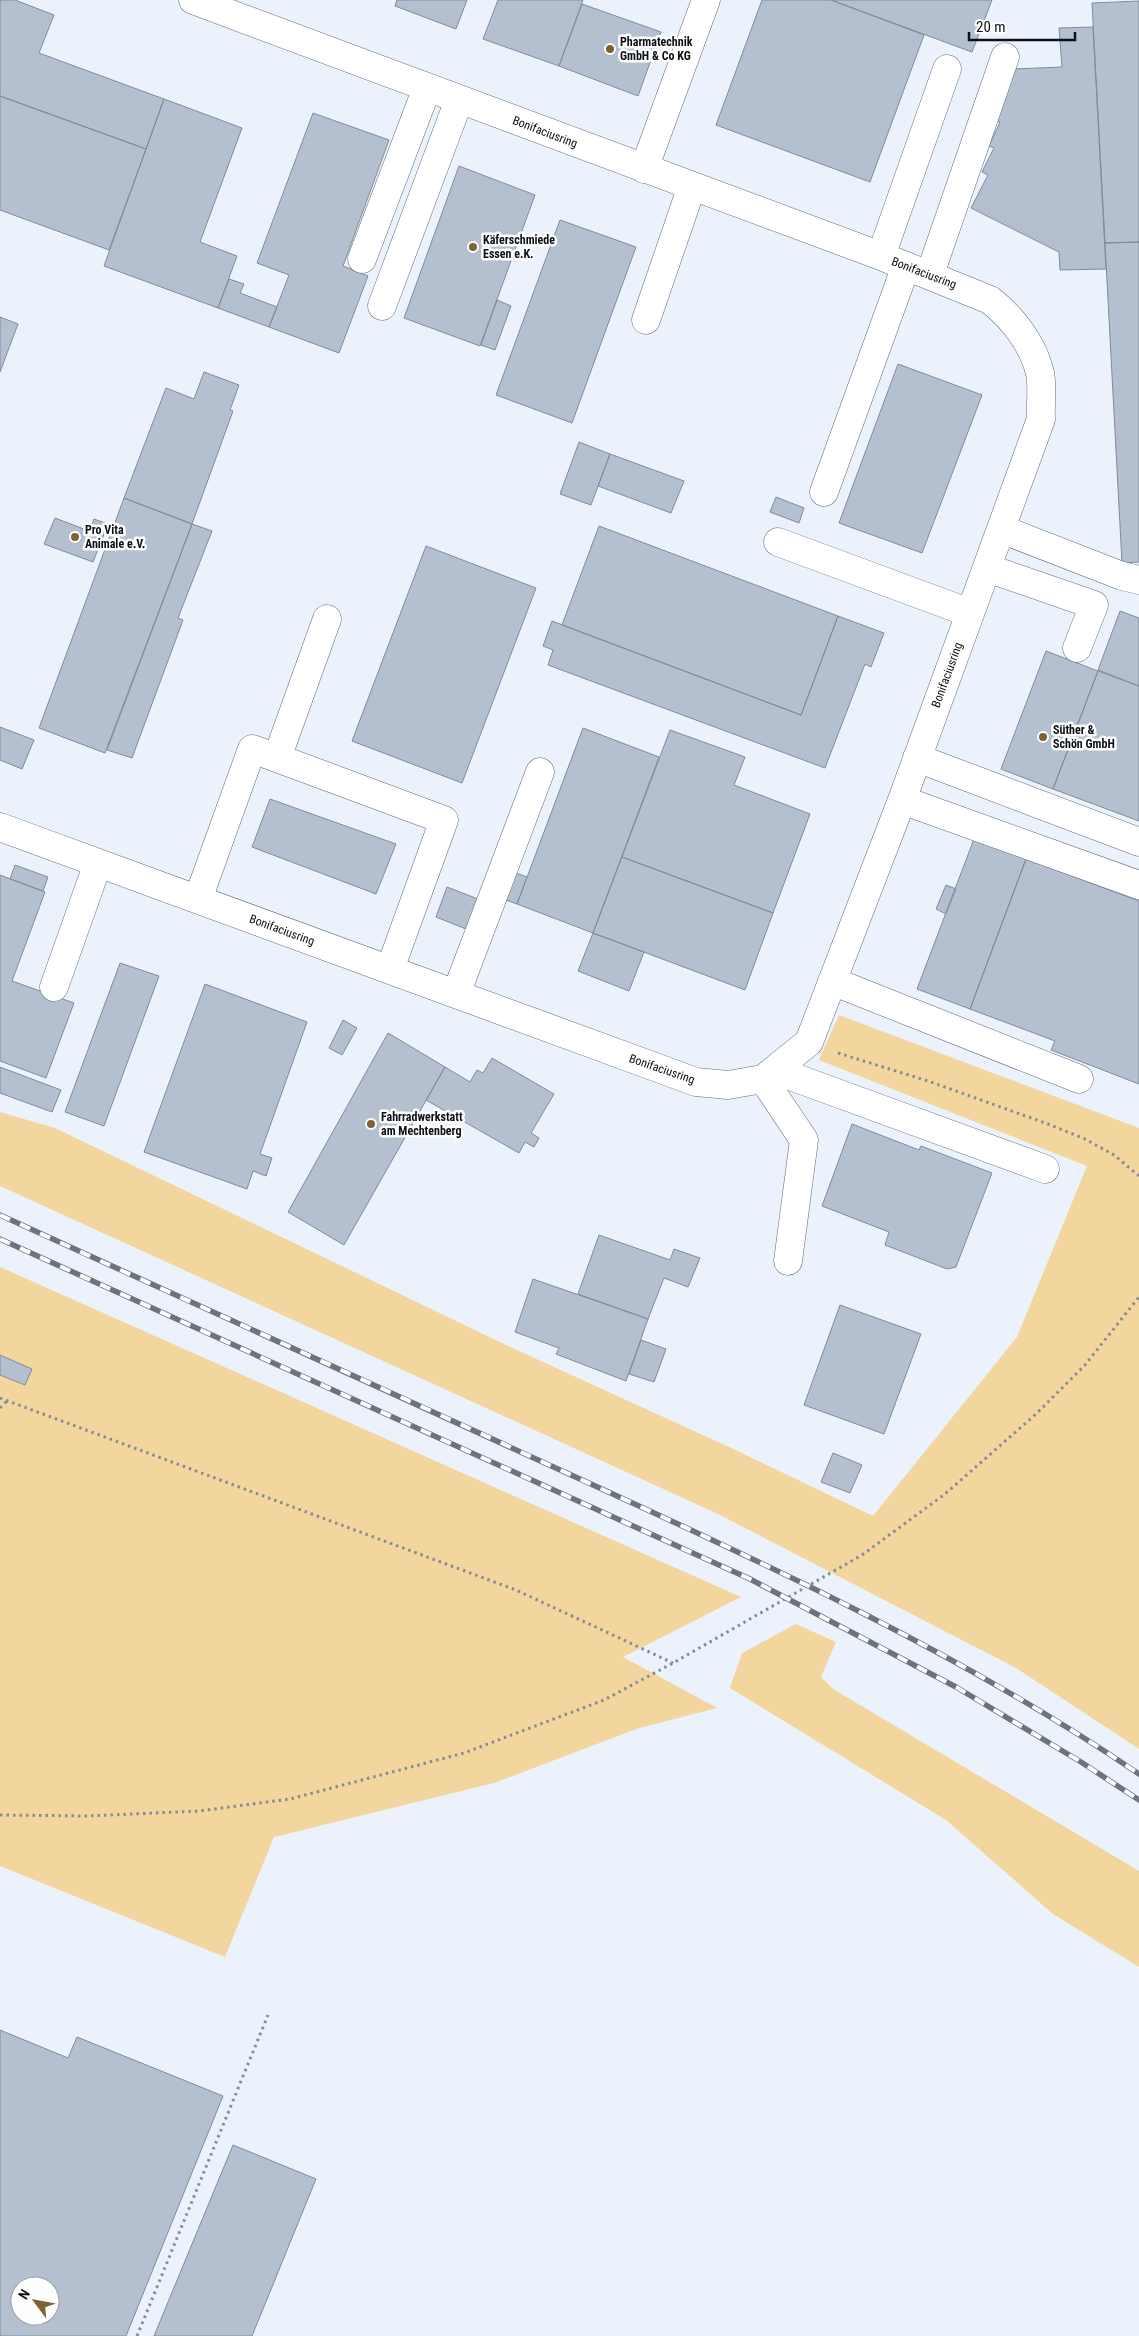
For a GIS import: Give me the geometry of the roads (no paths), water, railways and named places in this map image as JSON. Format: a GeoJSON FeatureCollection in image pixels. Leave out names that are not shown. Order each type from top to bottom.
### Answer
{"type":"FeatureCollection","features":[{"type":"Feature","properties":{"kind":"street","name":"Bonifaciusring"},"geometry":{"type":"LineString","coordinates":[[0,827],[696,1082],[728,1085],[769,1074],[809,1042],[902,800],[1041,419],[1040,373],[1025,339],[1005,312],[990,300],[881,256],[193,0]]}},
{"type":"Feature","properties":{"kind":"street"},"geometry":{"type":"LineString","coordinates":[[644,169],[706,0]]}},
{"type":"Feature","properties":{"kind":"street"},"geometry":{"type":"LineString","coordinates":[[824,492],[1005,58]]}},
{"type":"Feature","properties":{"kind":"street"},"geometry":{"type":"LineString","coordinates":[[881,256],[947,69]]}},
{"type":"Feature","properties":{"kind":"street"},"geometry":{"type":"LineString","coordinates":[[362,259],[427,88]]}},
{"type":"Feature","properties":{"kind":"street"},"geometry":{"type":"LineString","coordinates":[[382,306],[459,100]]}},
{"type":"Feature","properties":{"kind":"street"},"geometry":{"type":"LineString","coordinates":[[646,320],[692,186]]}},
{"type":"Feature","properties":{"kind":"street"},"geometry":{"type":"LineString","coordinates":[[1001,529],[1122,576],[1139,580]]}},
{"type":"Feature","properties":{"kind":"street"},"geometry":{"type":"LineString","coordinates":[[778,542],[970,613]]}},
{"type":"Feature","properties":{"kind":"street"},"geometry":{"type":"LineString","coordinates":[[986,568],[1094,605],[1077,648]]}},
{"type":"Feature","properties":{"kind":"street"},"geometry":{"type":"LineString","coordinates":[[278,758],[327,619]]}},
{"type":"Feature","properties":{"kind":"street"},"geometry":{"type":"LineString","coordinates":[[198,899],[252,749],[278,758],[444,820],[390,969]]}},
{"type":"Feature","properties":{"kind":"street"},"geometry":{"type":"LineString","coordinates":[[917,758],[1139,842]]}},
{"type":"Feature","properties":{"kind":"street"},"geometry":{"type":"LineString","coordinates":[[456,994],[540,772]]}},
{"type":"Feature","properties":{"kind":"street"},"geometry":{"type":"LineString","coordinates":[[902,800],[1139,885]]}},
{"type":"Feature","properties":{"kind":"street"},"geometry":{"type":"LineString","coordinates":[[54,987],[98,863]]}},
{"type":"Feature","properties":{"kind":"street"},"geometry":{"type":"LineString","coordinates":[[832,981],[1079,1079]]}},
{"type":"Feature","properties":{"kind":"street"},"geometry":{"type":"LineString","coordinates":[[769,1074],[1045,1169]]}},
{"type":"Feature","properties":{"kind":"street"},"geometry":{"type":"LineString","coordinates":[[769,1074],[804,1140],[788,1261]]}},
{"type":"Feature","properties":{"kind":"railway"},"geometry":{"type":"LineString","coordinates":[[0,1215],[642,1507],[788,1576],[932,1649],[1071,1730],[1139,1774]]}},
{"type":"Feature","properties":{"kind":"railway"},"geometry":{"type":"LineString","coordinates":[[0,1239],[750,1579],[956,1687],[1081,1762],[1139,1800]]}},
{"type":"Feature","properties":{"kind":"place","name":"Pharmatechnik GmbH & Co KG"},"geometry":{"type":"Point","coordinates":[610,49]}},
{"type":"Feature","properties":{"kind":"place","name":"Käferschmiede Essen e.K."},"geometry":{"type":"Point","coordinates":[473,247]}},
{"type":"Feature","properties":{"kind":"place","name":"Pro Vita Animale e.V."},"geometry":{"type":"Point","coordinates":[75,537]}},
{"type":"Feature","properties":{"kind":"place","name":"Süther & Schön GmbH"},"geometry":{"type":"Point","coordinates":[1043,737]}},
{"type":"Feature","properties":{"kind":"place","name":"Fahrradwerkstatt am Mechtenberg"},"geometry":{"type":"Point","coordinates":[371,1124]}}]}
